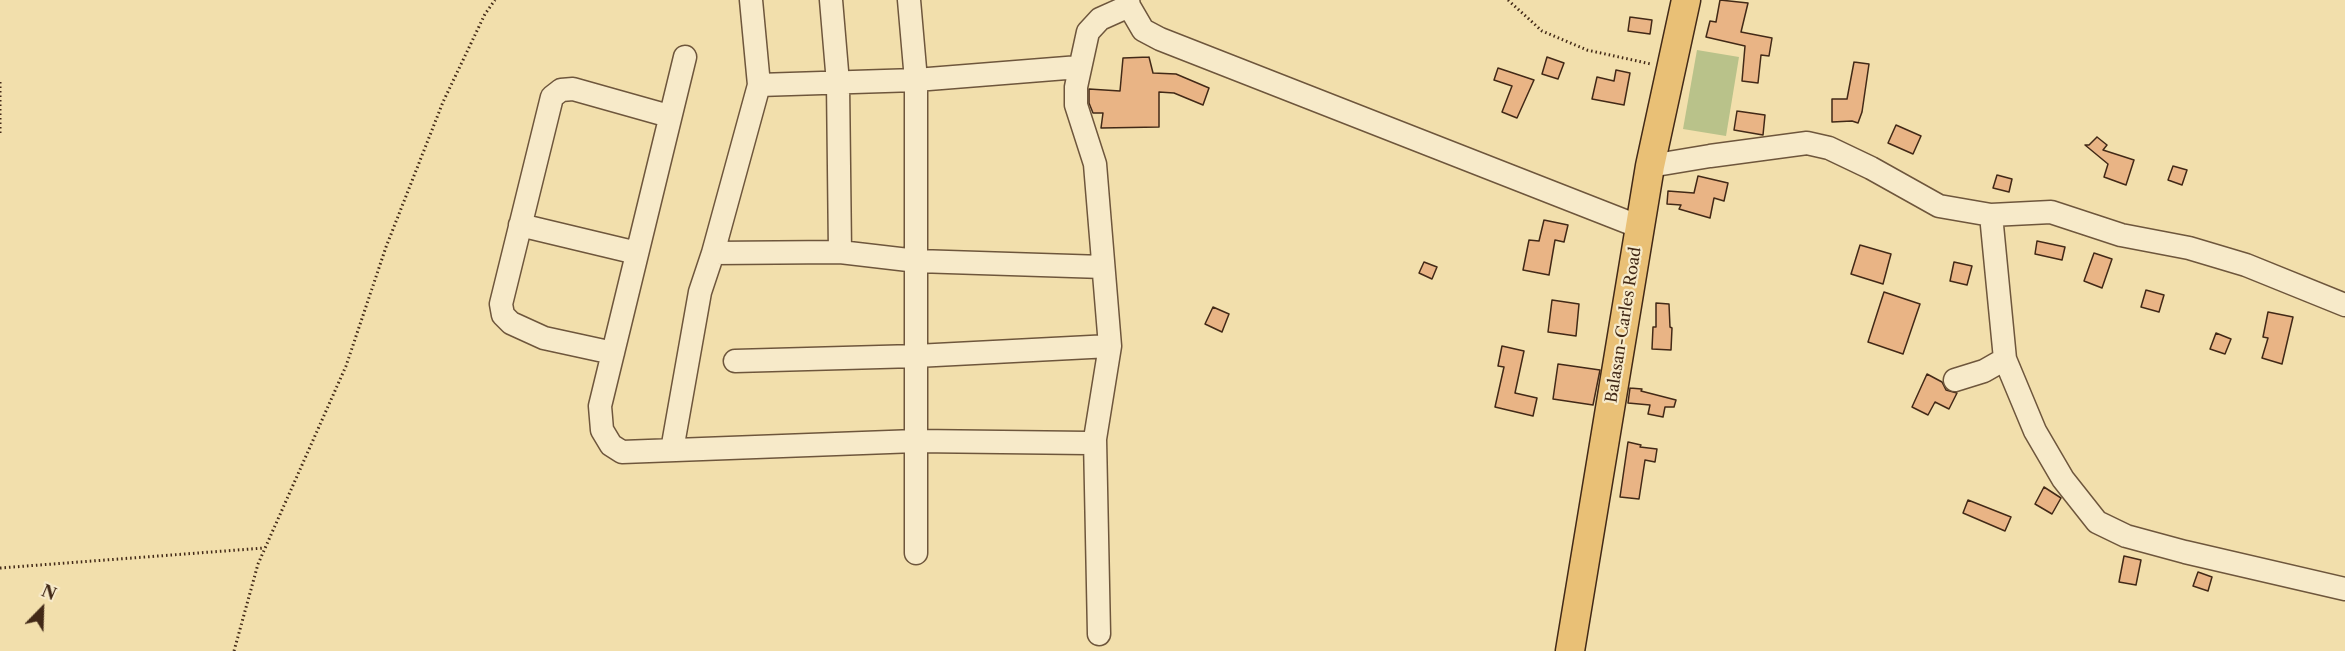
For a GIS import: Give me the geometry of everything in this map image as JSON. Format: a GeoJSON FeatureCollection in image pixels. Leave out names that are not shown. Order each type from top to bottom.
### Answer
{"type":"FeatureCollection","features":[{"type":"Feature","properties":{"kind":"main road","name":"Balasan-Carles Road"},"geometry":{"type":"LineString","coordinates":[[1570,651],[1650,166],[1686,0]]}},
{"type":"Feature","properties":{"kind":"street"},"geometry":{"type":"LineString","coordinates":[[672,450],[700,292],[713,253],[759,85],[751,0]]}},
{"type":"Feature","properties":{"kind":"street"},"geometry":{"type":"LineString","coordinates":[[831,0],[838,83],[840,252]]}},
{"type":"Feature","properties":{"kind":"street"},"geometry":{"type":"LineString","coordinates":[[909,0],[916,80],[916,553]]}},
{"type":"Feature","properties":{"kind":"street"},"geometry":{"type":"LineString","coordinates":[[1099,634],[1095,439],[1110,346],[1095,164],[1076,105],[1079,67],[1088,32],[1100,19],[1129,3],[1143,30],[1160,39],[1640,227]]}},
{"type":"Feature","properties":{"kind":"street"},"geometry":{"type":"LineString","coordinates":[[685,57],[600,406],[602,430],[611,445],[622,452],[916,441],[1088,443],[1095,439]]}},
{"type":"Feature","properties":{"kind":"street"},"geometry":{"type":"LineString","coordinates":[[759,85],[916,80],[1079,67]]}},
{"type":"Feature","properties":{"kind":"street"},"geometry":{"type":"LineString","coordinates":[[613,353],[544,338],[511,323],[503,315],[501,304],[552,97],[561,90],[573,89],[669,116]]}},
{"type":"Feature","properties":{"kind":"street"},"geometry":{"type":"LineString","coordinates":[[1650,166],[1807,143],[1829,148],[1939,206],[1991,215],[2051,212],[2121,235],[2189,248],[2246,265],[2345,305]]}},
{"type":"Feature","properties":{"kind":"street"},"geometry":{"type":"LineString","coordinates":[[1991,215],[2006,359],[2035,431],[2063,479],[2097,522],[2126,536],[2185,552],[2345,589]]}},
{"type":"Feature","properties":{"kind":"street"},"geometry":{"type":"LineString","coordinates":[[520,225],[637,253]]}},
{"type":"Feature","properties":{"kind":"street"},"geometry":{"type":"LineString","coordinates":[[713,253],[840,252],[917,261],[1103,267]]}},
{"type":"Feature","properties":{"kind":"street"},"geometry":{"type":"LineString","coordinates":[[735,361],[916,356],[1110,346]]}},
{"type":"Feature","properties":{"kind":"street"},"geometry":{"type":"LineString","coordinates":[[1955,380],[1984,371],[2006,359]]}},
{"type":"Feature","properties":{"kind":"path"},"geometry":{"type":"LineString","coordinates":[[234,651],[258,564],[346,366],[386,247],[443,102],[485,14],[495,0]]}},
{"type":"Feature","properties":{"kind":"path"},"geometry":{"type":"LineString","coordinates":[[1508,0],[1542,32],[1587,50],[1670,68]]}},
{"type":"Feature","properties":{"kind":"path"},"geometry":{"type":"LineString","coordinates":[[0,82],[0,135]]}},
{"type":"Feature","properties":{"kind":"path"},"geometry":{"type":"LineString","coordinates":[[0,568],[265,548]]}},
{"type":"Feature","properties":{"kind":"green space"},"geometry":{"type":"Polygon","coordinates":[[[1697,50],[1739,57],[1726,136],[1683,129],[1697,50]]]}},
{"type":"Feature","properties":{"kind":"building"},"geometry":{"type":"Polygon","coordinates":[[[1720,0],[1748,3],[1741,32],[1772,38],[1769,56],[1761,55],[1758,83],[1742,81],[1745,46],[1706,37],[1710,21],[1716,22],[1720,0]]]}},
{"type":"Feature","properties":{"kind":"building"},"geometry":{"type":"Polygon","coordinates":[[[1630,17],[1652,20],[1650,34],[1628,31],[1630,17]]]}},
{"type":"Feature","properties":{"kind":"building"},"geometry":{"type":"Polygon","coordinates":[[[1149,57],[1153,73],[1176,74],[1209,88],[1203,105],[1174,93],[1159,92],[1159,127],[1101,128],[1103,113],[1093,113],[1089,103],[1089,89],[1120,91],[1123,58],[1149,57]]]}},
{"type":"Feature","properties":{"kind":"building"},"geometry":{"type":"Polygon","coordinates":[[[1547,57],[1564,63],[1558,79],[1542,74],[1547,57]]]}},
{"type":"Feature","properties":{"kind":"building"},"geometry":{"type":"Polygon","coordinates":[[[1854,62],[1869,64],[1862,112],[1858,123],[1832,122],[1832,99],[1847,99],[1854,62]]]}},
{"type":"Feature","properties":{"kind":"building"},"geometry":{"type":"Polygon","coordinates":[[[1498,68],[1534,80],[1517,118],[1502,112],[1512,86],[1494,80],[1498,68]]]}},
{"type":"Feature","properties":{"kind":"building"},"geometry":{"type":"Polygon","coordinates":[[[1616,70],[1630,73],[1624,105],[1592,99],[1597,77],[1614,81],[1616,70]]]}},
{"type":"Feature","properties":{"kind":"building"},"geometry":{"type":"Polygon","coordinates":[[[1737,111],[1765,115],[1763,135],[1734,130],[1737,111]]]}},
{"type":"Feature","properties":{"kind":"building"},"geometry":{"type":"Polygon","coordinates":[[[1896,125],[1921,136],[1913,154],[1888,143],[1896,125]]]}},
{"type":"Feature","properties":{"kind":"building"},"geometry":{"type":"Polygon","coordinates":[[[2097,137],[2107,145],[2103,150],[2134,160],[2126,185],[2104,177],[2108,164],[2085,145],[2089,145],[2097,137]]]}},
{"type":"Feature","properties":{"kind":"building"},"geometry":{"type":"Polygon","coordinates":[[[2173,166],[2187,170],[2182,185],[2168,180],[2173,166]]]}},
{"type":"Feature","properties":{"kind":"building"},"geometry":{"type":"Polygon","coordinates":[[[1997,175],[2012,179],[2009,192],[1993,188],[1997,175]]]}},
{"type":"Feature","properties":{"kind":"building"},"geometry":{"type":"Polygon","coordinates":[[[1698,176],[1728,183],[1724,201],[1714,198],[1710,218],[1679,209],[1681,205],[1667,204],[1668,191],[1694,193],[1698,176]]]}},
{"type":"Feature","properties":{"kind":"building"},"geometry":{"type":"Polygon","coordinates":[[[1544,220],[1568,225],[1564,242],[1555,240],[1549,275],[1523,270],[1529,240],[1539,241],[1544,220]]]}},
{"type":"Feature","properties":{"kind":"building"},"geometry":{"type":"Polygon","coordinates":[[[2037,241],[2065,247],[2062,260],[2035,254],[2037,241]]]}},
{"type":"Feature","properties":{"kind":"building"},"geometry":{"type":"Polygon","coordinates":[[[1860,245],[1891,254],[1883,284],[1851,274],[1860,245]]]}},
{"type":"Feature","properties":{"kind":"building"},"geometry":{"type":"Polygon","coordinates":[[[2094,253],[2112,259],[2102,288],[2084,281],[2094,253]]]}},
{"type":"Feature","properties":{"kind":"building"},"geometry":{"type":"Polygon","coordinates":[[[1424,262],[1437,267],[1432,279],[1419,273],[1424,262]]]}},
{"type":"Feature","properties":{"kind":"building"},"geometry":{"type":"Polygon","coordinates":[[[1954,262],[1972,266],[1967,285],[1950,281],[1954,262]]]}},
{"type":"Feature","properties":{"kind":"building"},"geometry":{"type":"Polygon","coordinates":[[[2146,290],[2164,295],[2159,312],[2141,307],[2146,290]]]}},
{"type":"Feature","properties":{"kind":"building"},"geometry":{"type":"Polygon","coordinates":[[[1884,292],[1920,304],[1903,354],[1868,342],[1884,292]]]}},
{"type":"Feature","properties":{"kind":"building"},"geometry":{"type":"Polygon","coordinates":[[[1552,300],[1579,304],[1576,336],[1548,332],[1552,300]]]}},
{"type":"Feature","properties":{"kind":"building"},"geometry":{"type":"Polygon","coordinates":[[[1656,303],[1669,304],[1670,327],[1672,328],[1671,350],[1652,349],[1653,327],[1656,327],[1656,303]]]}},
{"type":"Feature","properties":{"kind":"building"},"geometry":{"type":"Polygon","coordinates":[[[1213,307],[1229,314],[1222,332],[1205,324],[1213,307]]]}},
{"type":"Feature","properties":{"kind":"building"},"geometry":{"type":"Polygon","coordinates":[[[2268,312],[2293,317],[2282,364],[2262,358],[2268,338],[2263,337],[2268,312]]]}},
{"type":"Feature","properties":{"kind":"building"},"geometry":{"type":"Polygon","coordinates":[[[2216,333],[2231,339],[2225,354],[2210,349],[2216,333]]]}},
{"type":"Feature","properties":{"kind":"building"},"geometry":{"type":"Polygon","coordinates":[[[1502,346],[1524,351],[1515,393],[1537,398],[1533,416],[1495,407],[1504,367],[1498,366],[1502,346]]]}},
{"type":"Feature","properties":{"kind":"building"},"geometry":{"type":"Polygon","coordinates":[[[1558,364],[1600,370],[1593,405],[1553,399],[1558,364]]]}},
{"type":"Feature","properties":{"kind":"building"},"geometry":{"type":"Polygon","coordinates":[[[1927,374],[1942,382],[1946,390],[1957,393],[1949,409],[1935,402],[1928,415],[1912,407],[1927,374]]]}},
{"type":"Feature","properties":{"kind":"building"},"geometry":{"type":"Polygon","coordinates":[[[1630,388],[1642,389],[1641,391],[1676,400],[1674,407],[1665,407],[1663,417],[1648,414],[1650,405],[1628,403],[1630,388]]]}},
{"type":"Feature","properties":{"kind":"building"},"geometry":{"type":"Polygon","coordinates":[[[1628,442],[1641,445],[1640,447],[1657,449],[1655,462],[1645,460],[1639,499],[1620,497],[1628,442]]]}},
{"type":"Feature","properties":{"kind":"building"},"geometry":{"type":"Polygon","coordinates":[[[2044,487],[2061,498],[2052,514],[2035,504],[2044,487]]]}},
{"type":"Feature","properties":{"kind":"building"},"geometry":{"type":"Polygon","coordinates":[[[1968,500],[2011,517],[2005,531],[1963,513],[1968,500]]]}},
{"type":"Feature","properties":{"kind":"building"},"geometry":{"type":"Polygon","coordinates":[[[2124,556],[2141,560],[2136,585],[2119,582],[2124,556]]]}},
{"type":"Feature","properties":{"kind":"building"},"geometry":{"type":"Polygon","coordinates":[[[2198,572],[2212,577],[2208,591],[2193,586],[2198,572]]]}}]}
